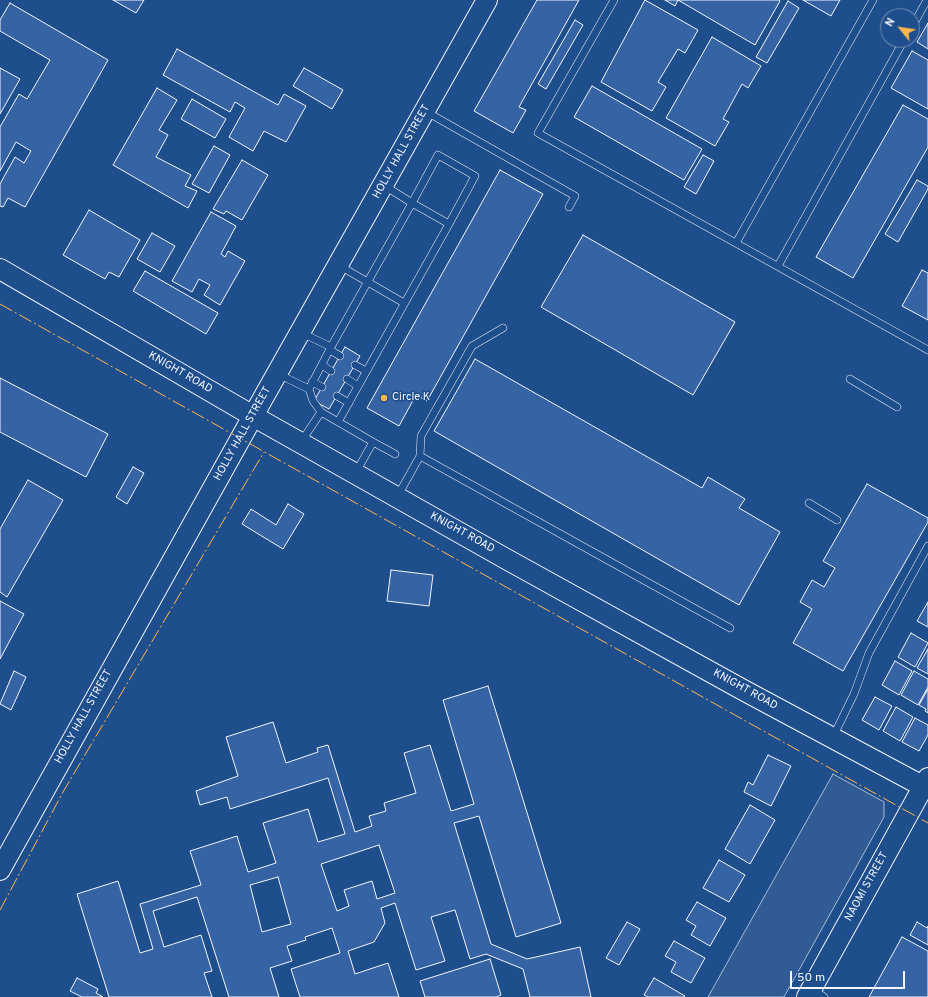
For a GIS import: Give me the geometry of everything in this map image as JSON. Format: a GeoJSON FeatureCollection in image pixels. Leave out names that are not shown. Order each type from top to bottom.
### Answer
{"type":"FeatureCollection","features":[{"type":"Feature","properties":{"kind":"street","name":"HOLLY HALL STREET"},"geometry":{"type":"LineString","coordinates":[[0,870],[276,373],[487,0]]}},
{"type":"Feature","properties":{"kind":"street","name":"KNIGHT ROAD"},"geometry":{"type":"LineString","coordinates":[[0,269],[253,416],[745,691],[926,784]]}},
{"type":"Feature","properties":{"kind":"street","name":"NAOMI STREET"},"geometry":{"type":"LineString","coordinates":[[814,994],[926,784]]}},
{"type":"Feature","properties":{"kind":"lane"},"geometry":{"type":"LineString","coordinates":[[614,0],[538,133],[928,350]]}},
{"type":"Feature","properties":{"kind":"lane"},"geometry":{"type":"LineString","coordinates":[[736,243],[873,0]]}},
{"type":"Feature","properties":{"kind":"lane"},"geometry":{"type":"LineString","coordinates":[[920,12],[927,0]]}},
{"type":"Feature","properties":{"kind":"lane"},"geometry":{"type":"LineString","coordinates":[[778,266],[900,48]]}},
{"type":"Feature","properties":{"kind":"lane"},"geometry":{"type":"LineString","coordinates":[[425,110],[575,196],[569,207]]}},
{"type":"Feature","properties":{"kind":"lane"},"geometry":{"type":"LineString","coordinates":[[338,422],[476,176],[438,155],[310,385],[313,401],[320,412],[395,454]]}},
{"type":"Feature","properties":{"kind":"lane"},"geometry":{"type":"LineString","coordinates":[[383,185],[449,224]]}},
{"type":"Feature","properties":{"kind":"lane"},"geometry":{"type":"LineString","coordinates":[[338,265],[404,303]]}},
{"type":"Feature","properties":{"kind":"lane"},"geometry":{"type":"LineString","coordinates":[[397,497],[420,456],[421,436],[472,346],[502,328]]}},
{"type":"Feature","properties":{"kind":"lane"},"geometry":{"type":"LineString","coordinates":[[300,332],[331,349],[340,356]]}},
{"type":"Feature","properties":{"kind":"lane"},"geometry":{"type":"LineString","coordinates":[[355,364],[366,371]]}},
{"type":"Feature","properties":{"kind":"lane"},"geometry":{"type":"LineString","coordinates":[[322,365],[331,371]]}},
{"type":"Feature","properties":{"kind":"lane"},"geometry":{"type":"LineString","coordinates":[[276,373],[310,385],[322,387]]}},
{"type":"Feature","properties":{"kind":"lane"},"geometry":{"type":"LineString","coordinates":[[850,378],[897,407]]}},
{"type":"Feature","properties":{"kind":"lane"},"geometry":{"type":"LineString","coordinates":[[347,379],[358,386]]}},
{"type":"Feature","properties":{"kind":"lane"},"geometry":{"type":"LineString","coordinates":[[337,396],[349,403]]}},
{"type":"Feature","properties":{"kind":"lane"},"geometry":{"type":"LineString","coordinates":[[301,442],[320,412]]}},
{"type":"Feature","properties":{"kind":"lane"},"geometry":{"type":"LineString","coordinates":[[355,473],[373,442]]}},
{"type":"Feature","properties":{"kind":"lane"},"geometry":{"type":"LineString","coordinates":[[420,456],[730,628]]}},
{"type":"Feature","properties":{"kind":"lane"},"geometry":{"type":"LineString","coordinates":[[809,503],[837,520]]}},
{"type":"Feature","properties":{"kind":"lane"},"geometry":{"type":"LineString","coordinates":[[833,737],[854,694],[869,653],[928,546]]}},
{"type":"Feature","properties":{"kind":"shaded area"},"geometry":{"type":"Polygon","coordinates":[[[833,774],[884,802],[884,817],[784,997],[708,997],[833,774]]]}},
{"type":"Feature","properties":{"kind":"building"},"geometry":{"type":"Polygon","coordinates":[[[113,0],[144,0],[136,13],[113,0]]]}},
{"type":"Feature","properties":{"kind":"building"},"geometry":{"type":"Polygon","coordinates":[[[537,0],[579,0],[519,107],[526,110],[513,133],[474,111],[537,0]]]}},
{"type":"Feature","properties":{"kind":"building"},"geometry":{"type":"Polygon","coordinates":[[[645,0],[698,30],[685,53],[678,49],[658,82],[666,87],[652,111],[601,82],[645,0]]]}},
{"type":"Feature","properties":{"kind":"building"},"geometry":{"type":"Polygon","coordinates":[[[665,0],[678,0],[675,6],[665,0]]]}},
{"type":"Feature","properties":{"kind":"building"},"geometry":{"type":"Polygon","coordinates":[[[678,0],[779,0],[780,1],[755,45],[678,0]]]}},
{"type":"Feature","properties":{"kind":"building"},"geometry":{"type":"Polygon","coordinates":[[[803,0],[840,0],[831,16],[803,0]]]}},
{"type":"Feature","properties":{"kind":"building"},"geometry":{"type":"Polygon","coordinates":[[[788,1],[799,8],[767,63],[756,57],[788,1]]]}},
{"type":"Feature","properties":{"kind":"building"},"geometry":{"type":"Polygon","coordinates":[[[10,3],[108,60],[25,207],[8,198],[3,207],[0,206],[0,184],[15,157],[24,163],[31,151],[16,142],[0,171],[0,127],[19,94],[27,99],[50,60],[0,31],[0,20],[10,3]]]}},
{"type":"Feature","properties":{"kind":"building"},"geometry":{"type":"Polygon","coordinates":[[[575,20],[583,25],[546,89],[538,84],[575,20]]]}},
{"type":"Feature","properties":{"kind":"building"},"geometry":{"type":"Polygon","coordinates":[[[928,23],[928,49],[920,44],[920,37],[928,23]]]}},
{"type":"Feature","properties":{"kind":"building"},"geometry":{"type":"Polygon","coordinates":[[[712,37],[761,66],[748,88],[742,84],[723,119],[729,122],[715,146],[666,118],[712,37]]]}},
{"type":"Feature","properties":{"kind":"building"},"geometry":{"type":"Polygon","coordinates":[[[177,49],[278,105],[284,94],[306,106],[286,142],[264,131],[253,151],[229,137],[245,108],[235,102],[230,112],[163,75],[177,49]]]}},
{"type":"Feature","properties":{"kind":"building"},"geometry":{"type":"Polygon","coordinates":[[[912,51],[928,60],[928,109],[891,88],[912,51]]]}},
{"type":"Feature","properties":{"kind":"building"},"geometry":{"type":"Polygon","coordinates":[[[0,68],[20,79],[0,114],[0,68]]]}},
{"type":"Feature","properties":{"kind":"building"},"geometry":{"type":"Polygon","coordinates":[[[304,68],[343,90],[332,109],[293,86],[304,68]]]}},
{"type":"Feature","properties":{"kind":"building"},"geometry":{"type":"Polygon","coordinates":[[[592,86],[702,149],[684,180],[574,117],[592,86]]]}},
{"type":"Feature","properties":{"kind":"building"},"geometry":{"type":"Polygon","coordinates":[[[157,88],[177,100],[159,130],[168,135],[156,157],[191,175],[185,186],[197,191],[188,208],[113,165],[157,88]]]}},
{"type":"Feature","properties":{"kind":"building"},"geometry":{"type":"Polygon","coordinates":[[[192,99],[226,119],[215,138],[181,119],[192,99]]]}},
{"type":"Feature","properties":{"kind":"building"},"geometry":{"type":"Polygon","coordinates":[[[903,105],[928,119],[928,147],[853,278],[816,257],[903,105]]]}},
{"type":"Feature","properties":{"kind":"building"},"geometry":{"type":"Polygon","coordinates":[[[214,146],[230,155],[209,193],[192,184],[214,146]]]}},
{"type":"Feature","properties":{"kind":"building"},"geometry":{"type":"Polygon","coordinates":[[[703,155],[714,161],[696,194],[684,187],[703,155]]]}},
{"type":"Feature","properties":{"kind":"building"},"geometry":{"type":"Polygon","coordinates":[[[242,160],[268,175],[242,220],[226,211],[224,214],[213,209],[242,160]]]}},
{"type":"Feature","properties":{"kind":"building"},"geometry":{"type":"Polygon","coordinates":[[[500,170],[543,194],[427,401],[416,395],[399,426],[367,408],[500,170]]]}},
{"type":"Feature","properties":{"kind":"building"},"geometry":{"type":"Polygon","coordinates":[[[917,180],[928,186],[928,189],[898,242],[885,234],[917,180]]]}},
{"type":"Feature","properties":{"kind":"building"},"geometry":{"type":"Polygon","coordinates":[[[89,210],[140,240],[119,277],[109,272],[105,279],[63,255],[89,210]]]}},
{"type":"Feature","properties":{"kind":"building"},"geometry":{"type":"Polygon","coordinates":[[[211,212],[236,226],[221,254],[225,257],[228,251],[245,261],[220,305],[204,295],[210,285],[199,279],[192,292],[172,281],[211,212]]]}},
{"type":"Feature","properties":{"kind":"building"},"geometry":{"type":"Polygon","coordinates":[[[152,233],[175,246],[160,272],[137,259],[152,233]]]}},
{"type":"Feature","properties":{"kind":"building"},"geometry":{"type":"Polygon","coordinates":[[[583,235],[735,322],[693,395],[541,307],[583,235]]]}},
{"type":"Feature","properties":{"kind":"building"},"geometry":{"type":"Polygon","coordinates":[[[922,270],[928,273],[928,320],[902,306],[922,270]]]}},
{"type":"Feature","properties":{"kind":"building"},"geometry":{"type":"Polygon","coordinates":[[[145,271],[218,313],[206,334],[133,291],[145,271]]]}},
{"type":"Feature","properties":{"kind":"building"},"geometry":{"type":"Polygon","coordinates":[[[345,347],[360,356],[329,409],[314,401],[345,347]]]}},
{"type":"Feature","properties":{"kind":"building"},"geometry":{"type":"Polygon","coordinates":[[[475,359],[702,488],[708,477],[745,499],[739,508],[780,532],[739,605],[434,431],[475,359]]]}},
{"type":"Feature","properties":{"kind":"building"},"geometry":{"type":"Polygon","coordinates":[[[0,378],[108,434],[86,477],[0,432],[0,378]]]}},
{"type":"Feature","properties":{"kind":"building"},"geometry":{"type":"Polygon","coordinates":[[[133,467],[144,473],[127,504],[116,497],[133,467]]]}},
{"type":"Feature","properties":{"kind":"building"},"geometry":{"type":"Polygon","coordinates":[[[28,480],[63,500],[7,597],[0,592],[0,529],[28,480]]]}},
{"type":"Feature","properties":{"kind":"building"},"geometry":{"type":"Polygon","coordinates":[[[867,484],[928,518],[928,522],[843,671],[793,643],[812,609],[800,602],[812,580],[824,587],[835,568],[823,561],[867,484]]]}},
{"type":"Feature","properties":{"kind":"building"},"geometry":{"type":"Polygon","coordinates":[[[288,504],[304,514],[283,549],[242,524],[251,509],[276,525],[288,504]]]}},
{"type":"Feature","properties":{"kind":"building"},"geometry":{"type":"Polygon","coordinates":[[[391,570],[433,575],[429,606],[387,601],[391,570]]]}},
{"type":"Feature","properties":{"kind":"building"},"geometry":{"type":"Polygon","coordinates":[[[0,601],[24,614],[0,659],[0,601]]]}},
{"type":"Feature","properties":{"kind":"building"},"geometry":{"type":"Polygon","coordinates":[[[928,602],[928,627],[917,621],[928,602]]]}},
{"type":"Feature","properties":{"kind":"building"},"geometry":{"type":"Polygon","coordinates":[[[911,633],[928,643],[915,667],[898,657],[911,633]]]}},
{"type":"Feature","properties":{"kind":"building"},"geometry":{"type":"Polygon","coordinates":[[[928,649],[928,674],[917,668],[928,649]]]}},
{"type":"Feature","properties":{"kind":"building"},"geometry":{"type":"Polygon","coordinates":[[[895,661],[912,671],[899,695],[882,685],[895,661]]]}},
{"type":"Feature","properties":{"kind":"building"},"geometry":{"type":"Polygon","coordinates":[[[14,671],[26,677],[11,710],[0,704],[14,671]]]}},
{"type":"Feature","properties":{"kind":"building"},"geometry":{"type":"Polygon","coordinates":[[[914,671],[928,679],[928,687],[918,705],[901,695],[914,671]]]}},
{"type":"Feature","properties":{"kind":"building"},"geometry":{"type":"Polygon","coordinates":[[[488,686],[561,923],[516,937],[479,816],[454,823],[491,944],[527,959],[580,947],[591,997],[530,997],[523,969],[486,954],[470,959],[455,910],[431,917],[445,961],[416,970],[395,903],[381,908],[385,923],[374,942],[348,951],[355,974],[388,963],[399,997],[300,997],[291,969],[340,953],[332,928],[305,937],[306,940],[287,946],[292,961],[270,968],[279,997],[229,997],[197,897],[153,911],[164,947],[201,935],[212,971],[204,973],[212,997],[109,997],[77,894],[118,881],[140,953],[153,949],[140,904],[201,885],[190,851],[237,836],[248,872],[276,863],[263,823],[308,809],[318,842],[345,834],[328,778],[230,809],[227,797],[200,805],[196,791],[238,776],[226,737],[273,722],[286,763],[318,752],[317,748],[328,745],[355,832],[372,826],[369,816],[386,811],[384,803],[416,793],[404,753],[430,745],[451,811],[474,804],[443,700],[488,686]],[[379,845],[321,864],[337,911],[349,906],[344,890],[372,881],[377,899],[395,893],[379,845]],[[278,877],[250,885],[262,932],[291,924],[278,877]]]}},
{"type":"Feature","properties":{"kind":"building"},"geometry":{"type":"Polygon","coordinates":[[[928,689],[928,713],[925,711],[926,709],[919,705],[928,689]]]}},
{"type":"Feature","properties":{"kind":"building"},"geometry":{"type":"Polygon","coordinates":[[[875,697],[892,706],[879,730],[862,720],[875,697]]]}},
{"type":"Feature","properties":{"kind":"building"},"geometry":{"type":"Polygon","coordinates":[[[896,707],[913,717],[900,741],[883,731],[896,707]]]}},
{"type":"Feature","properties":{"kind":"building"},"geometry":{"type":"Polygon","coordinates":[[[915,718],[928,725],[928,735],[919,751],[902,742],[915,718]]]}},
{"type":"Feature","properties":{"kind":"building"},"geometry":{"type":"Polygon","coordinates":[[[768,755],[791,766],[771,806],[744,792],[748,782],[753,785],[768,755]]]}},
{"type":"Feature","properties":{"kind":"building"},"geometry":{"type":"Polygon","coordinates":[[[750,805],[775,820],[750,864],[725,849],[750,805]]]}},
{"type":"Feature","properties":{"kind":"building"},"geometry":{"type":"Polygon","coordinates":[[[719,860],[745,875],[729,902],[703,888],[719,860]]]}},
{"type":"Feature","properties":{"kind":"building"},"geometry":{"type":"Polygon","coordinates":[[[697,902],[726,918],[710,946],[691,935],[696,926],[686,920],[697,902]]]}},
{"type":"Feature","properties":{"kind":"building"},"geometry":{"type":"Polygon","coordinates":[[[627,922],[640,929],[619,965],[606,958],[627,922]]]}},
{"type":"Feature","properties":{"kind":"building"},"geometry":{"type":"Polygon","coordinates":[[[917,922],[927,928],[928,926],[928,945],[910,935],[917,922]]]}},
{"type":"Feature","properties":{"kind":"building"},"geometry":{"type":"Polygon","coordinates":[[[902,937],[928,951],[928,997],[869,997],[902,937]]]}},
{"type":"Feature","properties":{"kind":"building"},"geometry":{"type":"Polygon","coordinates":[[[674,941],[705,958],[691,983],[671,972],[676,962],[665,956],[674,941]]]}},
{"type":"Feature","properties":{"kind":"building"},"geometry":{"type":"Polygon","coordinates":[[[490,959],[501,995],[496,997],[425,997],[420,981],[490,959]]]}},
{"type":"Feature","properties":{"kind":"building"},"geometry":{"type":"Polygon","coordinates":[[[77,978],[98,989],[96,993],[103,997],[82,997],[70,991],[77,978]]]}},
{"type":"Feature","properties":{"kind":"building"},"geometry":{"type":"Polygon","coordinates":[[[654,978],[685,996],[648,997],[644,995],[654,978]]]}},
{"type":"Feature","properties":{"kind":"power"},"geometry":{"type":"LineString","coordinates":[[0,304],[928,823]]}},
{"type":"Feature","properties":{"kind":"power"},"geometry":{"type":"LineString","coordinates":[[0,910],[63,792],[264,452]]}},
{"type":"Feature","properties":{"kind":"place","name":"Circle K"},"geometry":{"type":"Point","coordinates":[384,398]}}]}
